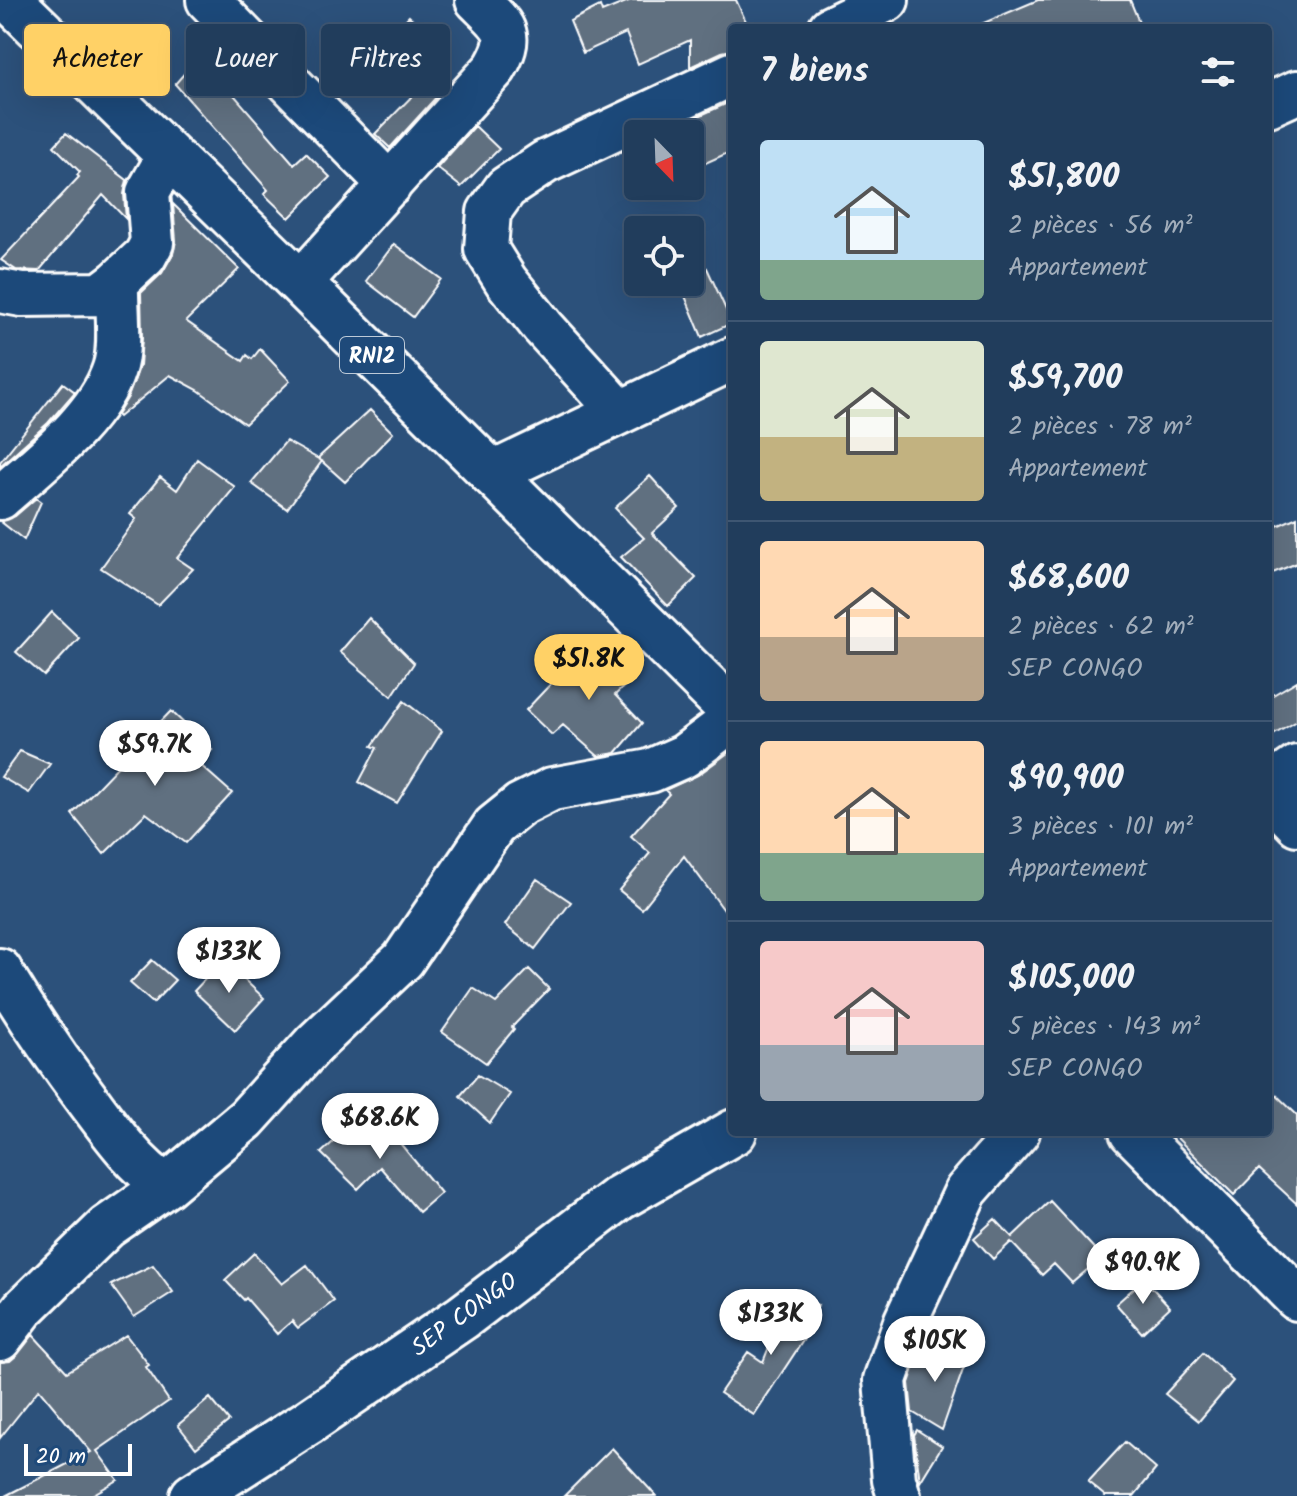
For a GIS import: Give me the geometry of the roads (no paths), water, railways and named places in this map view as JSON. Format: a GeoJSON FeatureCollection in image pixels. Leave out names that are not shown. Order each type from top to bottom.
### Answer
{"type":"FeatureCollection","features":[{"type":"Feature","properties":{"kind":"main road","name":"RN12"},"geometry":{"type":"LineString","coordinates":[[10,0],[728,707]]}},
{"type":"Feature","properties":{"kind":"main road"},"geometry":{"type":"LineString","coordinates":[[1272,788],[1297,768]]}},
{"type":"Feature","properties":{"kind":"main road","name":"SEP CONGO"},"geometry":{"type":"LineString","coordinates":[[193,1496],[463,1317],[619,1198],[728,1135]]}},
{"type":"Feature","properties":{"kind":"main road"},"geometry":{"type":"LineString","coordinates":[[1136,1136],[1297,1298]]}},
{"type":"Feature","properties":{"kind":"street"},"geometry":{"type":"LineString","coordinates":[[208,0],[390,185]]}},
{"type":"Feature","properties":{"kind":"street"},"geometry":{"type":"LineString","coordinates":[[300,283],[495,68],[507,47],[505,29],[477,0]]}},
{"type":"Feature","properties":{"kind":"street"},"geometry":{"type":"LineString","coordinates":[[838,24],[887,0]]}},
{"type":"Feature","properties":{"kind":"street"},"geometry":{"type":"LineString","coordinates":[[620,412],[506,281],[486,249],[489,212],[506,188],[545,162],[728,76]]}},
{"type":"Feature","properties":{"kind":"street"},"geometry":{"type":"LineString","coordinates":[[1272,103],[1297,92]]}},
{"type":"Feature","properties":{"kind":"street"},"geometry":{"type":"LineString","coordinates":[[0,291],[22,295],[101,294],[117,282],[145,256],[152,243],[148,192],[169,155]]}},
{"type":"Feature","properties":{"kind":"street"},"geometry":{"type":"LineString","coordinates":[[0,498],[78,427],[101,393],[114,368],[117,282]]}},
{"type":"Feature","properties":{"kind":"street"},"geometry":{"type":"LineString","coordinates":[[491,474],[728,361]]}},
{"type":"Feature","properties":{"kind":"street"},"geometry":{"type":"LineString","coordinates":[[0,1339],[23,1309],[107,1227],[166,1186],[246,1119],[314,1044],[403,960],[494,826],[502,819],[520,805],[552,789],[650,771],[684,756],[728,723]]}},
{"type":"Feature","properties":{"kind":"street"},"geometry":{"type":"LineString","coordinates":[[1272,796],[1297,824]]}},
{"type":"Feature","properties":{"kind":"street"},"geometry":{"type":"LineString","coordinates":[[0,973],[106,1123],[143,1169],[166,1186]]}},
{"type":"Feature","properties":{"kind":"street"},"geometry":{"type":"LineString","coordinates":[[899,1496],[894,1480],[885,1380],[906,1320],[966,1191],[1014,1136]]}}]}
